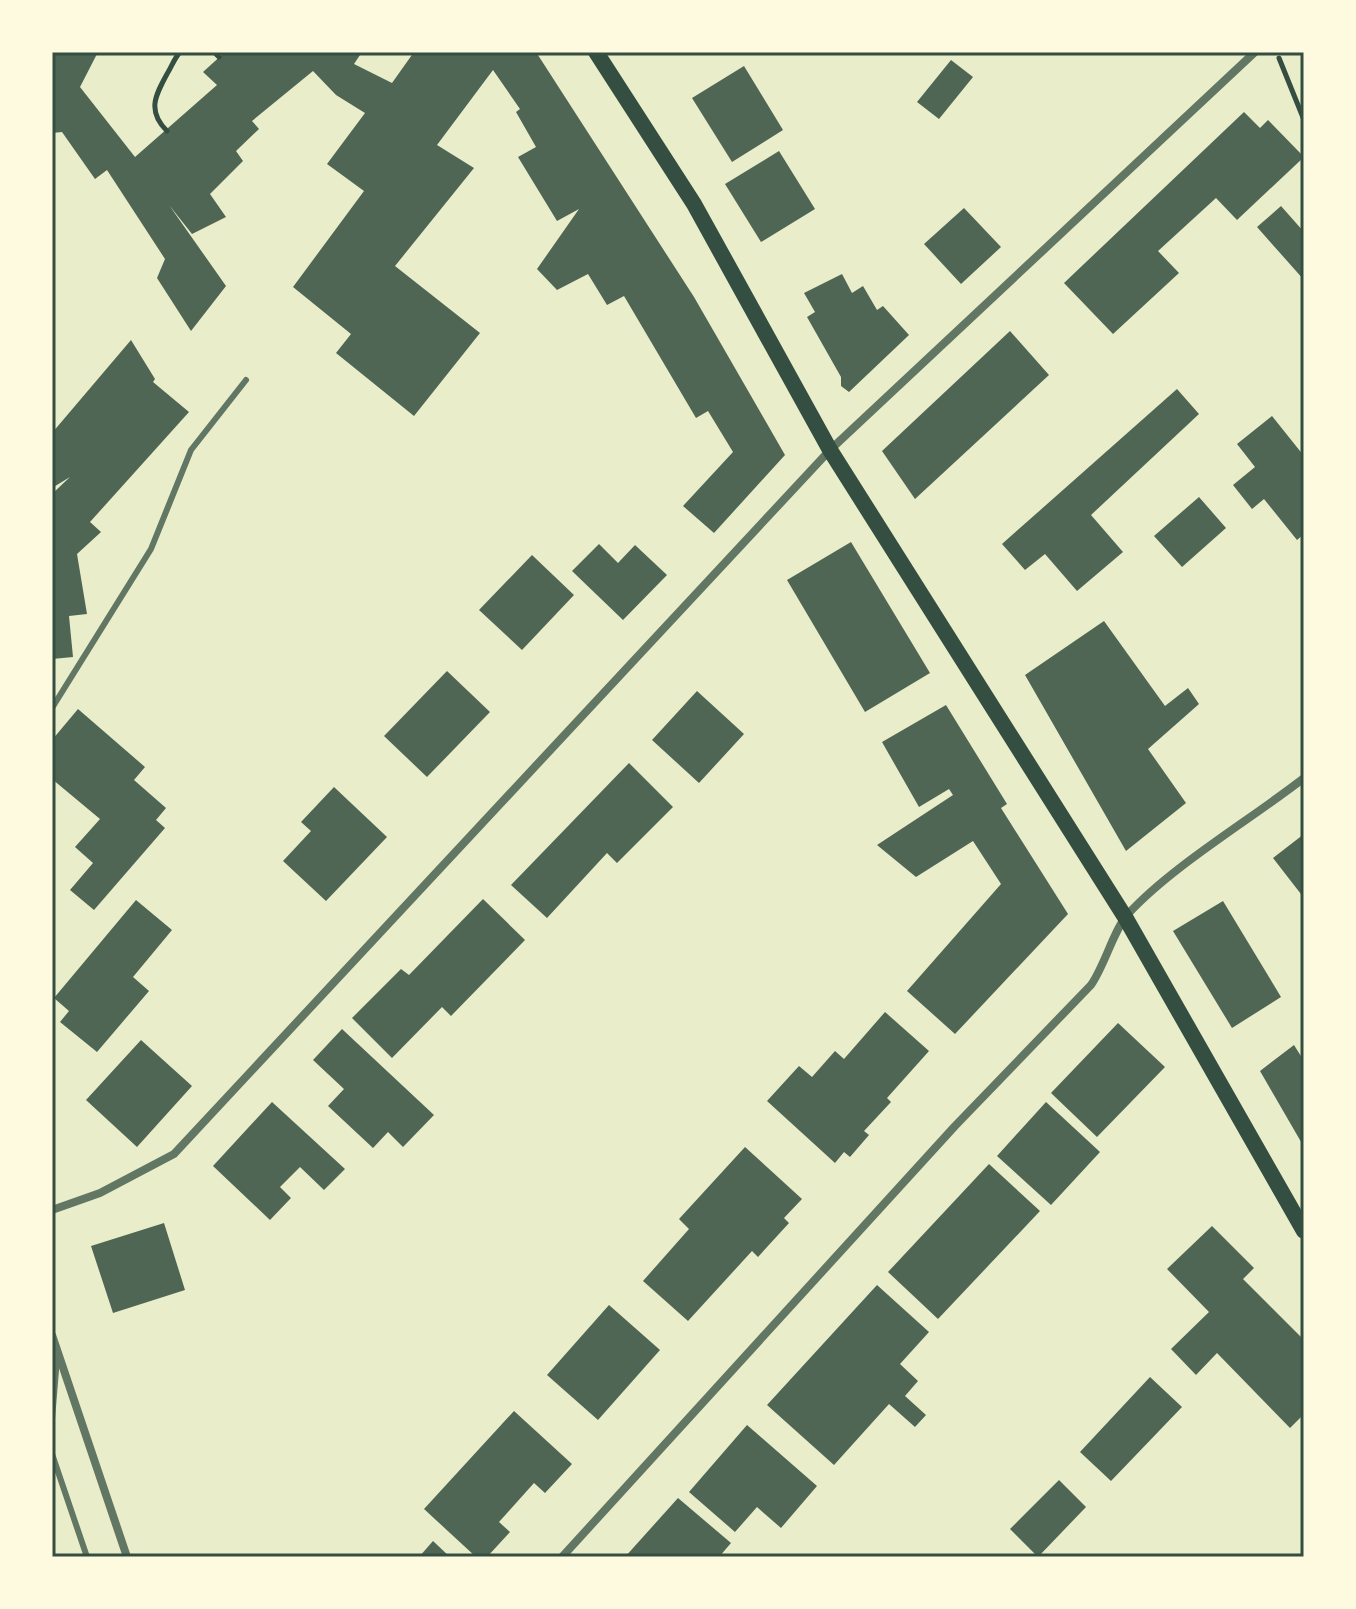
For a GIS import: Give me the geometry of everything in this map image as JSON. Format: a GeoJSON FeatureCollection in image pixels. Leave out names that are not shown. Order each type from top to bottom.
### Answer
{"type":"FeatureCollection","features":[{"type":"Feature","properties":{"kind":"main road"},"geometry":{"type":"LineString","coordinates":[[596,52],[694,204],[830,450],[1125,917],[1304,1231]]}},
{"type":"Feature","properties":{"kind":"street"},"geometry":{"type":"LineString","coordinates":[[52,1210],[100,1193],[174,1154],[830,450],[1255,52]]}},
{"type":"Feature","properties":{"kind":"street"},"geometry":{"type":"LineString","coordinates":[[562,1557],[955,1126],[1091,985],[1105,965],[1125,917],[1154,890],[1304,778]]}},
{"type":"Feature","properties":{"kind":"street"},"geometry":{"type":"LineString","coordinates":[[52,1335],[127,1557]]}},
{"type":"Feature","properties":{"kind":"lane"},"geometry":{"type":"LineString","coordinates":[[52,708],[151,549],[191,450],[246,380]]}},
{"type":"Feature","properties":{"kind":"lane"},"geometry":{"type":"LineString","coordinates":[[52,1419],[58,1354]]}},
{"type":"Feature","properties":{"kind":"lane"},"geometry":{"type":"LineString","coordinates":[[52,1454],[87,1557]]}},
{"type":"Feature","properties":{"kind":"path"},"geometry":{"type":"LineString","coordinates":[[167,131],[158,122],[153,108],[155,93],[180,52]]}},
{"type":"Feature","properties":{"kind":"path"},"geometry":{"type":"LineString","coordinates":[[1276,52],[1304,120]]}},
{"type":"Feature","properties":{"kind":"building"},"geometry":{"type":"Polygon","coordinates":[[[52,52],[98,52],[80,87],[135,157],[217,85],[203,72],[225,52],[362,52],[354,64],[392,83],[414,52],[536,52],[694,297],[785,455],[714,533],[683,506],[733,452],[708,411],[696,418],[624,296],[607,305],[588,274],[557,290],[537,269],[579,209],[557,221],[518,157],[536,147],[516,112],[520,109],[493,70],[437,145],[474,168],[395,266],[480,333],[414,416],[336,353],[351,334],[293,287],[364,191],[327,164],[365,113],[336,95],[313,71],[252,121],[259,129],[236,151],[243,161],[210,194],[226,217],[192,234],[169,205],[226,286],[191,331],[157,278],[165,259],[107,170],[95,179],[62,132],[52,133],[52,52]]]}},
{"type":"Feature","properties":{"kind":"building"},"geometry":{"type":"Polygon","coordinates":[[[951,60],[973,77],[939,119],[917,102],[951,60]]]}},
{"type":"Feature","properties":{"kind":"building"},"geometry":{"type":"Polygon","coordinates":[[[744,66],[783,130],[732,162],[692,98],[744,66]]]}},
{"type":"Feature","properties":{"kind":"building"},"geometry":{"type":"Polygon","coordinates":[[[1244,112],[1260,128],[1268,120],[1304,157],[1237,220],[1216,198],[1158,251],[1179,273],[1113,334],[1064,283],[1244,112]]]}},
{"type":"Feature","properties":{"kind":"building"},"geometry":{"type":"Polygon","coordinates":[[[779,151],[815,209],[761,242],[725,184],[779,151]]]}},
{"type":"Feature","properties":{"kind":"building"},"geometry":{"type":"Polygon","coordinates":[[[1281,206],[1304,232],[1304,280],[1257,227],[1281,206]]]}},
{"type":"Feature","properties":{"kind":"building"},"geometry":{"type":"Polygon","coordinates":[[[964,208],[1001,247],[961,284],[924,244],[964,208]]]}},
{"type":"Feature","properties":{"kind":"building"},"geometry":{"type":"Polygon","coordinates":[[[842,274],[852,293],[863,286],[877,310],[883,306],[909,335],[849,392],[841,386],[841,377],[807,317],[815,312],[804,293],[842,274]]]}},
{"type":"Feature","properties":{"kind":"building"},"geometry":{"type":"Polygon","coordinates":[[[1010,331],[1049,375],[915,499],[882,451],[1010,331]]]}},
{"type":"Feature","properties":{"kind":"building"},"geometry":{"type":"Polygon","coordinates":[[[131,340],[155,379],[153,382],[189,412],[90,522],[101,532],[77,554],[87,614],[69,616],[73,657],[52,659],[52,494],[70,477],[52,488],[52,433],[131,340]]]}},
{"type":"Feature","properties":{"kind":"building"},"geometry":{"type":"Polygon","coordinates":[[[1177,389],[1199,414],[1091,515],[1123,552],[1077,591],[1045,554],[1025,570],[1002,544],[1177,389]]]}},
{"type":"Feature","properties":{"kind":"building"},"geometry":{"type":"Polygon","coordinates":[[[1272,416],[1304,456],[1304,534],[1297,540],[1264,499],[1252,509],[1233,485],[1255,467],[1237,444],[1272,416]]]}},
{"type":"Feature","properties":{"kind":"building"},"geometry":{"type":"Polygon","coordinates":[[[1199,497],[1226,528],[1182,567],[1154,536],[1199,497]]]}},
{"type":"Feature","properties":{"kind":"building"},"geometry":{"type":"Polygon","coordinates":[[[851,542],[930,673],[865,712],[787,580],[851,542]]]}},
{"type":"Feature","properties":{"kind":"building"},"geometry":{"type":"Polygon","coordinates":[[[599,544],[618,563],[635,545],[667,575],[623,620],[572,571],[599,544]]]}},
{"type":"Feature","properties":{"kind":"building"},"geometry":{"type":"Polygon","coordinates":[[[532,555],[574,595],[522,650],[479,610],[532,555]]]}},
{"type":"Feature","properties":{"kind":"building"},"geometry":{"type":"Polygon","coordinates":[[[1104,621],[1165,706],[1188,688],[1199,704],[1148,749],[1186,803],[1126,851],[1025,675],[1104,621]]]}},
{"type":"Feature","properties":{"kind":"building"},"geometry":{"type":"Polygon","coordinates":[[[447,671],[490,712],[427,777],[384,736],[447,671]]]}},
{"type":"Feature","properties":{"kind":"building"},"geometry":{"type":"Polygon","coordinates":[[[697,691],[744,734],[699,783],[652,740],[697,691]]]}},
{"type":"Feature","properties":{"kind":"building"},"geometry":{"type":"Polygon","coordinates":[[[946,705],[1007,804],[1001,808],[1068,914],[955,1034],[907,991],[1001,884],[973,841],[916,877],[877,845],[953,795],[949,789],[919,807],[882,742],[946,705]]]}},
{"type":"Feature","properties":{"kind":"building"},"geometry":{"type":"Polygon","coordinates":[[[78,709],[145,767],[134,780],[166,808],[156,820],[165,828],[94,910],[70,890],[93,863],[75,847],[100,819],[52,779],[52,740],[78,709]]]}},
{"type":"Feature","properties":{"kind":"building"},"geometry":{"type":"Polygon","coordinates":[[[629,763],[673,807],[617,863],[607,853],[547,918],[511,885],[629,763]]]}},
{"type":"Feature","properties":{"kind":"building"},"geometry":{"type":"Polygon","coordinates":[[[334,787],[387,837],[326,901],[283,861],[311,831],[301,822],[334,787]]]}},
{"type":"Feature","properties":{"kind":"building"},"geometry":{"type":"Polygon","coordinates":[[[1304,834],[1304,898],[1273,858],[1304,834]]]}},
{"type":"Feature","properties":{"kind":"building"},"geometry":{"type":"Polygon","coordinates":[[[483,899],[525,940],[451,1016],[442,1007],[392,1058],[352,1018],[401,969],[409,975],[483,899]]]}},
{"type":"Feature","properties":{"kind":"building"},"geometry":{"type":"Polygon","coordinates":[[[136,900],[172,930],[133,977],[149,991],[97,1052],[60,1022],[69,1011],[54,998],[136,900]]]}},
{"type":"Feature","properties":{"kind":"building"},"geometry":{"type":"Polygon","coordinates":[[[1223,901],[1281,997],[1232,1028],[1173,931],[1223,901]]]}},
{"type":"Feature","properties":{"kind":"building"},"geometry":{"type":"Polygon","coordinates":[[[885,1012],[929,1051],[887,1098],[891,1102],[864,1131],[869,1135],[850,1157],[844,1152],[835,1163],[767,1101],[799,1066],[812,1077],[835,1051],[844,1059],[885,1012]]]}},
{"type":"Feature","properties":{"kind":"building"},"geometry":{"type":"Polygon","coordinates":[[[1118,1023],[1165,1067],[1097,1137],[1051,1093],[1118,1023]]]}},
{"type":"Feature","properties":{"kind":"building"},"geometry":{"type":"Polygon","coordinates":[[[342,1029],[434,1115],[403,1147],[388,1132],[373,1148],[328,1106],[344,1089],[313,1060],[342,1029]]]}},
{"type":"Feature","properties":{"kind":"building"},"geometry":{"type":"Polygon","coordinates":[[[141,1040],[192,1086],[137,1147],[86,1100],[141,1040]]]}},
{"type":"Feature","properties":{"kind":"building"},"geometry":{"type":"Polygon","coordinates":[[[1294,1045],[1304,1061],[1304,1147],[1260,1071],[1294,1045]]]}},
{"type":"Feature","properties":{"kind":"building"},"geometry":{"type":"Polygon","coordinates":[[[272,1102],[345,1169],[324,1190],[300,1167],[280,1187],[291,1198],[270,1220],[213,1166],[272,1102]]]}},
{"type":"Feature","properties":{"kind":"building"},"geometry":{"type":"Polygon","coordinates":[[[1046,1102],[1100,1152],[1051,1205],[997,1156],[1046,1102]]]}},
{"type":"Feature","properties":{"kind":"building"},"geometry":{"type":"Polygon","coordinates":[[[745,1147],[802,1199],[784,1218],[789,1223],[758,1257],[752,1251],[688,1321],[643,1281],[689,1229],[679,1219],[745,1147]]]}},
{"type":"Feature","properties":{"kind":"building"},"geometry":{"type":"Polygon","coordinates":[[[989,1164],[1040,1211],[938,1319],[888,1272],[989,1164]]]}},
{"type":"Feature","properties":{"kind":"building"},"geometry":{"type":"Polygon","coordinates":[[[164,1223],[185,1290],[113,1313],[91,1246],[164,1223]]]}},
{"type":"Feature","properties":{"kind":"building"},"geometry":{"type":"Polygon","coordinates":[[[1212,1226],[1254,1268],[1243,1279],[1304,1340],[1304,1414],[1290,1428],[1217,1353],[1196,1375],[1171,1349],[1209,1312],[1167,1269],[1212,1226]]]}},
{"type":"Feature","properties":{"kind":"building"},"geometry":{"type":"Polygon","coordinates":[[[877,1285],[929,1332],[900,1364],[918,1381],[905,1396],[926,1415],[915,1427],[889,1404],[834,1465],[767,1405],[877,1285]]]}},
{"type":"Feature","properties":{"kind":"building"},"geometry":{"type":"Polygon","coordinates":[[[609,1305],[660,1350],[598,1420],[547,1375],[609,1305]]]}},
{"type":"Feature","properties":{"kind":"building"},"geometry":{"type":"Polygon","coordinates":[[[1150,1377],[1182,1407],[1111,1481],[1080,1452],[1150,1377]]]}},
{"type":"Feature","properties":{"kind":"building"},"geometry":{"type":"Polygon","coordinates":[[[514,1411],[572,1464],[545,1493],[534,1483],[499,1522],[510,1532],[487,1557],[476,1557],[424,1509],[514,1411]]]}},
{"type":"Feature","properties":{"kind":"building"},"geometry":{"type":"Polygon","coordinates":[[[747,1425],[817,1486],[781,1528],[757,1507],[735,1532],[689,1492],[747,1425]]]}},
{"type":"Feature","properties":{"kind":"building"},"geometry":{"type":"Polygon","coordinates":[[[1059,1480],[1086,1507],[1038,1557],[1010,1529],[1059,1480]]]}},
{"type":"Feature","properties":{"kind":"building"},"geometry":{"type":"Polygon","coordinates":[[[678,1498],[731,1543],[719,1557],[625,1557],[678,1498]]]}},
{"type":"Feature","properties":{"kind":"building"},"geometry":{"type":"Polygon","coordinates":[[[433,1541],[450,1557],[419,1557],[433,1541]]]}}]}
